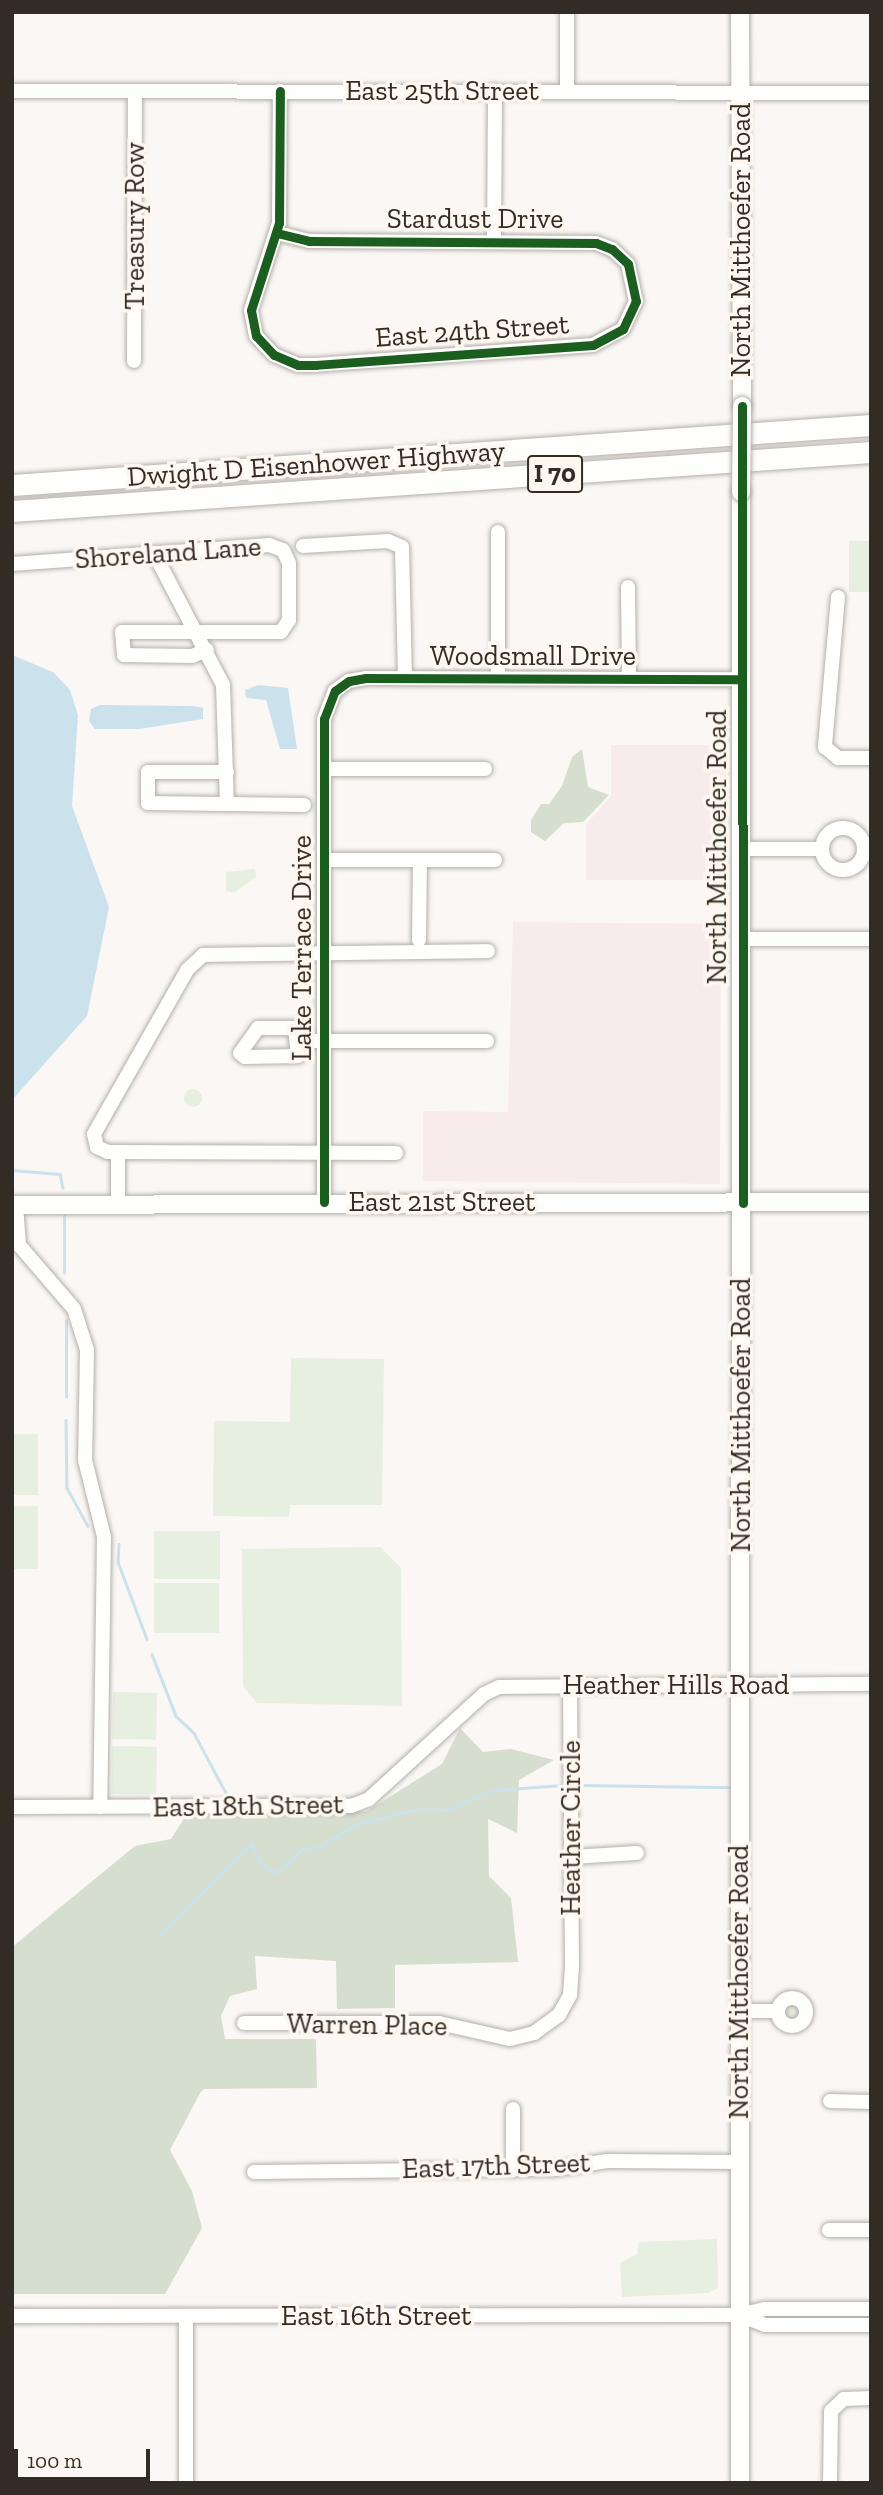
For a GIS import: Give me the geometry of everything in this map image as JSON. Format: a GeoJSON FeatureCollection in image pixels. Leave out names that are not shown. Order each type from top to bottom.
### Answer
{"type":"FeatureCollection","features":[{"type":"Feature","properties":{"kind":"highway","name":"Dwight D Eisenhower Highway"},"geometry":{"type":"LineString","coordinates":[[12,485],[871,425]]}},
{"type":"Feature","properties":{"kind":"highway","name":"Dwight D Eisenhower Highway"},"geometry":{"type":"LineString","coordinates":[[12,511],[871,452]]}},
{"type":"Feature","properties":{"kind":"main road","name":"North Mitthoefer Road"},"geometry":{"type":"LineString","coordinates":[[740,12],[740,939],[743,1203],[739,2011],[740,2483]]}},
{"type":"Feature","properties":{"kind":"main road","name":"East 21st Street"},"geometry":{"type":"LineString","coordinates":[[14,1205],[871,1202]]}},
{"type":"Feature","properties":{"kind":"street"},"geometry":{"type":"LineString","coordinates":[[566,91],[567,12]]}},
{"type":"Feature","properties":{"kind":"street","name":"East 25th Street"},"geometry":{"type":"LineString","coordinates":[[12,91],[871,93]]}},
{"type":"Feature","properties":{"kind":"street","name":"Treasury Row"},"geometry":{"type":"LineString","coordinates":[[134,361],[135,91]]}},
{"type":"Feature","properties":{"kind":"street"},"geometry":{"type":"LineString","coordinates":[[277,233],[280,91]]}},
{"type":"Feature","properties":{"kind":"street"},"geometry":{"type":"LineString","coordinates":[[494,241],[495,91]]}},
{"type":"Feature","properties":{"kind":"street","name":"Stardust Drive"},"geometry":{"type":"LineString","coordinates":[[277,233],[309,241],[588,242],[609,247],[630,268],[636,301]]}},
{"type":"Feature","properties":{"kind":"street","name":"East 24th Street"},"geometry":{"type":"LineString","coordinates":[[277,233],[253,297],[251,319],[264,347],[289,363],[316,365],[593,345],[623,329],[636,301]]}},
{"type":"Feature","properties":{"kind":"street"},"geometry":{"type":"LineString","coordinates":[[498,532],[498,678]]}},
{"type":"Feature","properties":{"kind":"street"},"geometry":{"type":"LineString","coordinates":[[303,546],[391,541],[402,547],[405,678]]}},
{"type":"Feature","properties":{"kind":"street","name":"Shoreland Lane"},"geometry":{"type":"LineString","coordinates":[[12,564],[269,545],[283,550],[289,563],[289,620],[285,628],[276,633],[198,632]]}},
{"type":"Feature","properties":{"kind":"street"},"geometry":{"type":"LineString","coordinates":[[154,554],[198,632],[225,693],[227,804]]}},
{"type":"Feature","properties":{"kind":"street"},"geometry":{"type":"LineString","coordinates":[[628,587],[629,678]]}},
{"type":"Feature","properties":{"kind":"street"},"geometry":{"type":"LineString","coordinates":[[838,597],[825,747],[838,758],[871,758]]}},
{"type":"Feature","properties":{"kind":"street"},"geometry":{"type":"LineString","coordinates":[[198,632],[123,631],[122,652],[192,656],[207,650]]}},
{"type":"Feature","properties":{"kind":"street","name":"Woodsmall Drive"},"geometry":{"type":"LineString","coordinates":[[332,695],[357,679],[740,679]]}},
{"type":"Feature","properties":{"kind":"street","name":"Lake Terrace Drive"},"geometry":{"type":"LineString","coordinates":[[324,1202],[324,769],[325,715],[332,695]]}},
{"type":"Feature","properties":{"kind":"street"},"geometry":{"type":"LineString","coordinates":[[324,769],[485,769]]}},
{"type":"Feature","properties":{"kind":"street"},"geometry":{"type":"LineString","coordinates":[[227,772],[148,775],[151,804],[304,804]]}},
{"type":"Feature","properties":{"kind":"street"},"geometry":{"type":"LineString","coordinates":[[740,849],[822,849]]}},
{"type":"Feature","properties":{"kind":"street"},"geometry":{"type":"LineString","coordinates":[[324,860],[495,860]]}},
{"type":"Feature","properties":{"kind":"street"},"geometry":{"type":"LineString","coordinates":[[419,940],[420,860]]}},
{"type":"Feature","properties":{"kind":"street"},"geometry":{"type":"LineString","coordinates":[[740,939],[871,939]]}},
{"type":"Feature","properties":{"kind":"street"},"geometry":{"type":"LineString","coordinates":[[117,1203],[118,1152],[99,1149],[94,1132],[187,970],[201,957],[217,952],[488,951]]}},
{"type":"Feature","properties":{"kind":"street"},"geometry":{"type":"LineString","coordinates":[[298,1041],[487,1041]]}},
{"type":"Feature","properties":{"kind":"street","name":"East 21st Street"},"geometry":{"type":"LineString","coordinates":[[118,1152],[396,1153]]}},
{"type":"Feature","properties":{"kind":"street"},"geometry":{"type":"LineString","coordinates":[[14,1205],[19,1245],[74,1309],[87,1350],[85,1460],[104,1537],[100,1807]]}},
{"type":"Feature","properties":{"kind":"street","name":"Heather Hills Road"},"geometry":{"type":"LineString","coordinates":[[484,1694],[499,1687],[871,1685]]}},
{"type":"Feature","properties":{"kind":"street","name":"Heather Circle"},"geometry":{"type":"LineString","coordinates":[[570,1686],[572,1969]]}},
{"type":"Feature","properties":{"kind":"street","name":"East 18th Street"},"geometry":{"type":"LineString","coordinates":[[12,1807],[351,1806],[382,1789],[484,1694]]}},
{"type":"Feature","properties":{"kind":"street"},"geometry":{"type":"LineString","coordinates":[[571,1857],[637,1853]]}},
{"type":"Feature","properties":{"kind":"street","name":"Warren Place"},"geometry":{"type":"LineString","coordinates":[[244,2024],[439,2023],[499,2037],[523,2037],[559,2015],[570,1995],[572,1969]]}},
{"type":"Feature","properties":{"kind":"street"},"geometry":{"type":"LineString","coordinates":[[739,2011],[778,2011]]}},
{"type":"Feature","properties":{"kind":"street"},"geometry":{"type":"LineString","coordinates":[[830,2101],[871,2102]]}},
{"type":"Feature","properties":{"kind":"street"},"geometry":{"type":"LineString","coordinates":[[513,2109],[513,2169]]}},
{"type":"Feature","properties":{"kind":"street","name":"East 17th Street"},"geometry":{"type":"LineString","coordinates":[[254,2172],[513,2169],[607,2161],[739,2162]]}},
{"type":"Feature","properties":{"kind":"street"},"geometry":{"type":"LineString","coordinates":[[829,2230],[871,2230]]}},
{"type":"Feature","properties":{"kind":"street"},"geometry":{"type":"LineString","coordinates":[[739,2315],[765,2309],[871,2309]]}},
{"type":"Feature","properties":{"kind":"street"},"geometry":{"type":"LineString","coordinates":[[739,2315],[765,2325],[871,2325]]}},
{"type":"Feature","properties":{"kind":"street","name":"East 16th Street"},"geometry":{"type":"LineString","coordinates":[[12,2316],[739,2315]]}},
{"type":"Feature","properties":{"kind":"street"},"geometry":{"type":"LineString","coordinates":[[186,2317],[186,2483]]}},
{"type":"Feature","properties":{"kind":"street"},"geometry":{"type":"LineString","coordinates":[[830,2483],[831,2411],[844,2399],[871,2398]]}},
{"type":"Feature","properties":{"kind":"shaded area"},"geometry":{"type":"Polygon","coordinates":[[[849,541],[871,541],[871,592],[849,592],[849,541]]]}},
{"type":"Feature","properties":{"kind":"shaded area"},"geometry":{"type":"Polygon","coordinates":[[[611,745],[726,745],[726,880],[586,880],[586,825],[611,796],[611,745]]]}},
{"type":"Feature","properties":{"kind":"shaded area"},"geometry":{"type":"Polygon","coordinates":[[[255,869],[256,877],[234,893],[226,891],[226,872],[255,869]]]}},
{"type":"Feature","properties":{"kind":"shaded area"},"geometry":{"type":"Polygon","coordinates":[[[513,922],[721,924],[720,1184],[423,1181],[423,1111],[508,1112],[513,922]]]}},
{"type":"Feature","properties":{"kind":"shaded area"},"geometry":{"type":"Polygon","coordinates":[[[193,1089],[199,1092],[202,1098],[199,1104],[193,1107],[187,1104],[184,1098],[187,1092],[193,1089]]]}},
{"type":"Feature","properties":{"kind":"shaded area"},"geometry":{"type":"Polygon","coordinates":[[[291,1358],[384,1359],[382,1505],[290,1505],[289,1517],[213,1516],[214,1421],[290,1422],[291,1358]]]}},
{"type":"Feature","properties":{"kind":"shaded area"},"geometry":{"type":"Polygon","coordinates":[[[12,1434],[38,1434],[38,1495],[12,1495],[12,1434]]]}},
{"type":"Feature","properties":{"kind":"shaded area"},"geometry":{"type":"Polygon","coordinates":[[[12,1506],[38,1506],[38,1569],[12,1569],[12,1506]]]}},
{"type":"Feature","properties":{"kind":"shaded area"},"geometry":{"type":"Polygon","coordinates":[[[154,1531],[220,1531],[220,1579],[154,1579],[154,1531]]]}},
{"type":"Feature","properties":{"kind":"shaded area"},"geometry":{"type":"Polygon","coordinates":[[[380,1547],[401,1568],[402,1706],[257,1703],[243,1686],[242,1549],[380,1547]]]}},
{"type":"Feature","properties":{"kind":"shaded area"},"geometry":{"type":"Polygon","coordinates":[[[154,1583],[219,1583],[219,1633],[154,1633],[154,1583]]]}},
{"type":"Feature","properties":{"kind":"shaded area"},"geometry":{"type":"Polygon","coordinates":[[[113,1692],[157,1693],[156,1740],[112,1739],[113,1692]]]}},
{"type":"Feature","properties":{"kind":"shaded area"},"geometry":{"type":"Polygon","coordinates":[[[112,1746],[157,1747],[156,1795],[111,1794],[112,1746]]]}},
{"type":"Feature","properties":{"kind":"shaded area"},"geometry":{"type":"Polygon","coordinates":[[[792,2003],[798,2006],[801,2012],[798,2018],[792,2021],[786,2018],[783,2012],[786,2006],[792,2003]]]}},
{"type":"Feature","properties":{"kind":"shaded area"},"geometry":{"type":"Polygon","coordinates":[[[717,2239],[718,2288],[708,2293],[622,2297],[620,2263],[637,2254],[639,2242],[717,2239]]]}},
{"type":"Feature","properties":{"kind":"green space"},"geometry":{"type":"Polygon","coordinates":[[[582,749],[588,787],[609,795],[583,822],[564,823],[545,841],[531,832],[531,820],[541,804],[549,804],[562,786],[572,757],[582,749]]]}},
{"type":"Feature","properties":{"kind":"green space"},"geometry":{"type":"Polygon","coordinates":[[[460,1728],[483,1752],[511,1749],[554,1760],[519,1780],[517,1833],[488,1819],[489,1876],[511,1898],[518,1962],[395,1965],[395,2008],[337,2009],[336,1961],[255,1956],[257,1989],[230,1996],[221,2016],[225,2039],[316,2039],[317,2088],[204,2089],[200,2093],[170,2150],[192,2191],[202,2228],[165,2294],[12,2294],[12,1947],[135,1846],[171,1839],[187,1814],[367,1811],[442,1764],[460,1728]]]}},
{"type":"Feature","properties":{"kind":"water"},"geometry":{"type":"Polygon","coordinates":[[[12,655],[53,672],[70,690],[78,715],[72,806],[109,907],[87,1016],[12,1100],[12,655]]]}},
{"type":"Feature","properties":{"kind":"water"},"geometry":{"type":"Polygon","coordinates":[[[258,685],[288,688],[297,749],[280,749],[266,700],[246,698],[245,690],[258,685]]]}},
{"type":"Feature","properties":{"kind":"water"},"geometry":{"type":"Polygon","coordinates":[[[100,705],[193,706],[203,708],[203,719],[139,729],[95,729],[89,721],[91,709],[100,705]]]}},
{"type":"Feature","properties":{"kind":"waterway"},"geometry":{"type":"LineString","coordinates":[[12,1170],[60,1174],[63,1188]]}},
{"type":"Feature","properties":{"kind":"waterway"},"geometry":{"type":"LineString","coordinates":[[64,1216],[64,1273]]}},
{"type":"Feature","properties":{"kind":"waterway"},"geometry":{"type":"LineString","coordinates":[[66,1321],[66,1397]]}},
{"type":"Feature","properties":{"kind":"waterway"},"geometry":{"type":"LineString","coordinates":[[66,1420],[67,1488],[88,1526]]}},
{"type":"Feature","properties":{"kind":"waterway"},"geometry":{"type":"LineString","coordinates":[[119,1544],[118,1562],[147,1639]]}},
{"type":"Feature","properties":{"kind":"waterway"},"geometry":{"type":"LineString","coordinates":[[152,1654],[176,1716],[194,1733],[226,1793]]}},
{"type":"Feature","properties":{"kind":"waterway"},"geometry":{"type":"LineString","coordinates":[[160,1935],[251,1843],[262,1865],[276,1873],[303,1849],[318,1847],[357,1824],[414,1810],[447,1810],[494,1790],[563,1785]]}},
{"type":"Feature","properties":{"kind":"waterway"},"geometry":{"type":"LineString","coordinates":[[579,1785],[731,1787]]}},
{"type":"Feature","properties":{"kind":"cycle path"},"geometry":{"type":"LineString","coordinates":[[277,233],[309,241],[596,243],[612,249],[628,264],[636,301],[623,329],[593,345],[316,365],[298,365],[274,355],[256,336],[251,310],[279,223],[280,91]]}},
{"type":"Feature","properties":{"kind":"cycle path"},"geometry":{"type":"LineString","coordinates":[[742,406],[743,1203]]}},
{"type":"Feature","properties":{"kind":"cycle path"},"geometry":{"type":"LineString","coordinates":[[324,1202],[324,719],[335,691],[349,681],[366,678],[740,679]]}}]}
